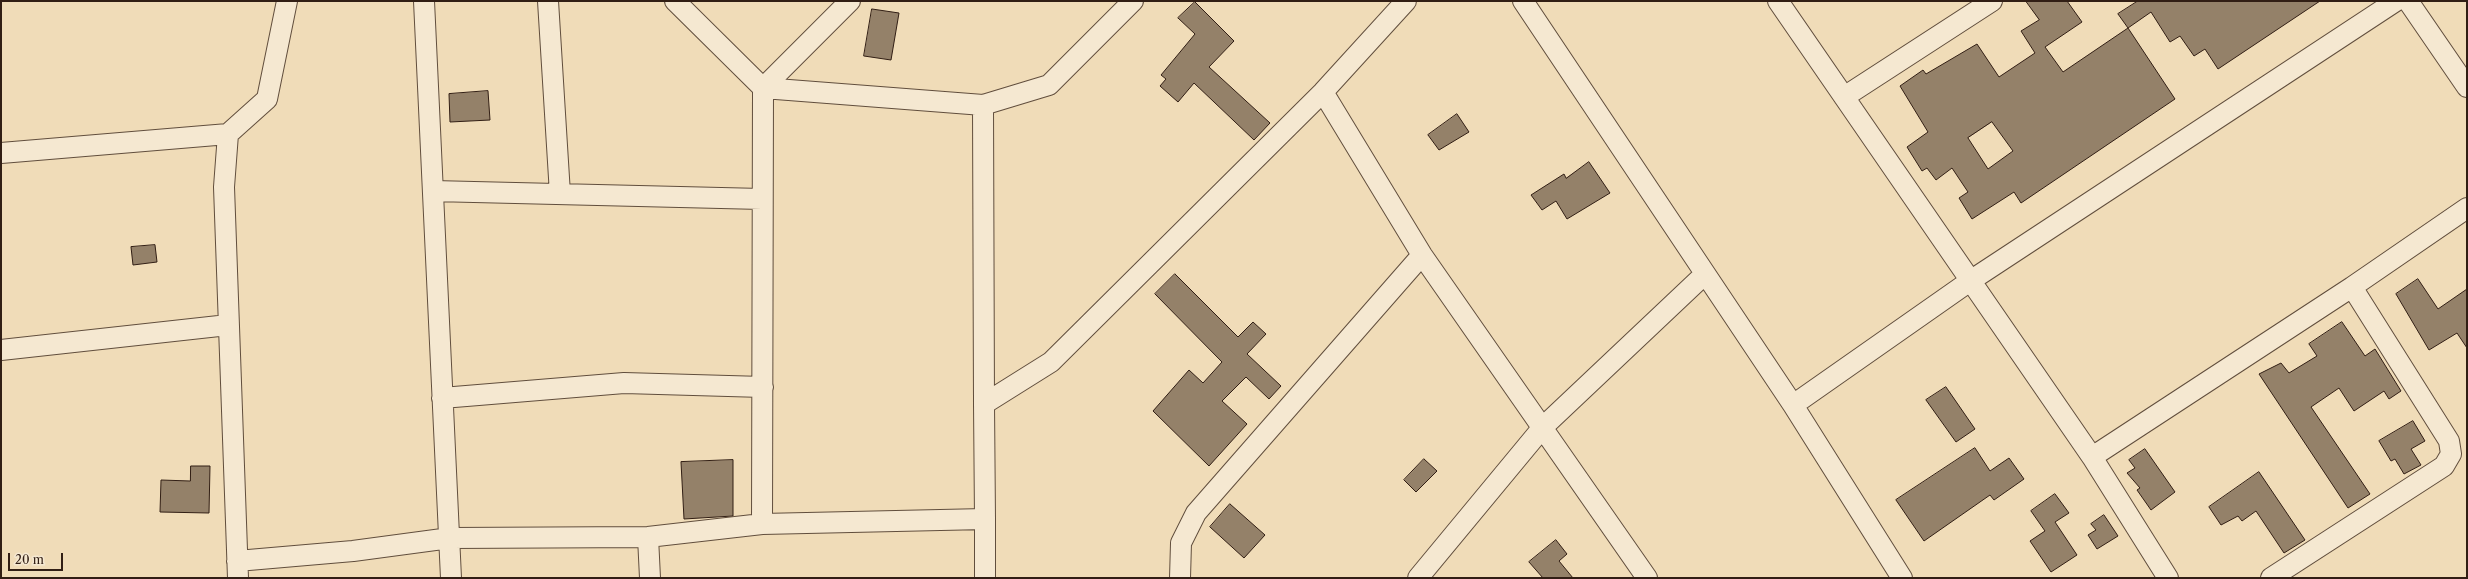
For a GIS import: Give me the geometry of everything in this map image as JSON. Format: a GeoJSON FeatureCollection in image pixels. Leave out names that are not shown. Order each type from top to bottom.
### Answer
{"type":"FeatureCollection","features":[{"type":"Feature","properties":{"kind":"street"},"geometry":{"type":"LineString","coordinates":[[1,154],[228,134],[267,99],[287,1]]}},
{"type":"Feature","properties":{"kind":"street"},"geometry":{"type":"LineString","coordinates":[[424,1],[451,578]]}},
{"type":"Feature","properties":{"kind":"street"},"geometry":{"type":"LineString","coordinates":[[548,1],[560,194]]}},
{"type":"Feature","properties":{"kind":"street"},"geometry":{"type":"LineString","coordinates":[[675,1],[763,88],[983,105],[1050,85],[1133,1]]}},
{"type":"Feature","properties":{"kind":"street"},"geometry":{"type":"LineString","coordinates":[[762,524],[763,88],[850,1]]}},
{"type":"Feature","properties":{"kind":"street"},"geometry":{"type":"LineString","coordinates":[[984,404],[1051,362],[1323,92],[1406,1]]}},
{"type":"Feature","properties":{"kind":"street"},"geometry":{"type":"LineString","coordinates":[[1523,1],[1793,405],[1902,578]]}},
{"type":"Feature","properties":{"kind":"street"},"geometry":{"type":"LineString","coordinates":[[1778,1],[2092,457],[2168,578]]}},
{"type":"Feature","properties":{"kind":"street"},"geometry":{"type":"LineString","coordinates":[[1844,97],[1992,1]]}},
{"type":"Feature","properties":{"kind":"street"},"geometry":{"type":"LineString","coordinates":[[1793,405],[1970,280],[2396,1]]}},
{"type":"Feature","properties":{"kind":"street"},"geometry":{"type":"LineString","coordinates":[[2408,1],[2467,87]]}},
{"type":"Feature","properties":{"kind":"street"},"geometry":{"type":"LineString","coordinates":[[1323,92],[1422,255],[1647,578]]}},
{"type":"Feature","properties":{"kind":"street"},"geometry":{"type":"LineString","coordinates":[[983,105],[986,578]]}},
{"type":"Feature","properties":{"kind":"street"},"geometry":{"type":"LineString","coordinates":[[228,134],[224,187],[237,570],[353,551],[450,538],[648,537],[762,524],[985,519]]}},
{"type":"Feature","properties":{"kind":"street"},"geometry":{"type":"LineString","coordinates":[[432,191],[762,199]]}},
{"type":"Feature","properties":{"kind":"street"},"geometry":{"type":"LineString","coordinates":[[2092,457],[2352,287],[2467,208]]}},
{"type":"Feature","properties":{"kind":"street"},"geometry":{"type":"LineString","coordinates":[[1180,578],[1181,544],[1196,513],[1422,255]]}},
{"type":"Feature","properties":{"kind":"street"},"geometry":{"type":"LineString","coordinates":[[1418,578],[1543,427],[1705,274]]}},
{"type":"Feature","properties":{"kind":"street"},"geometry":{"type":"LineString","coordinates":[[2271,578],[2444,466],[2451,454],[2449,441],[2352,287]]}},
{"type":"Feature","properties":{"kind":"street"},"geometry":{"type":"LineString","coordinates":[[1,350],[228,325]]}},
{"type":"Feature","properties":{"kind":"street"},"geometry":{"type":"LineString","coordinates":[[442,398],[624,384],[763,387]]}},
{"type":"Feature","properties":{"kind":"street"},"geometry":{"type":"LineString","coordinates":[[648,537],[650,578]]}},
{"type":"Feature","properties":{"kind":"building"},"geometry":{"type":"Polygon","coordinates":[[[2026,1],[2067,1],[2082,22],[2045,47],[2063,72],[2128,28],[2175,99],[2021,203],[2014,192],[1972,219],[1959,198],[1968,192],[1952,168],[1936,180],[1927,168],[1922,171],[1907,147],[1928,132],[1900,86],[1923,70],[1926,74],[1977,44],[1999,77],[2035,53],[2021,31],[2039,20],[2026,1]],[[1992,122],[1968,138],[1988,169],[2013,151],[1992,122]]]}},
{"type":"Feature","properties":{"kind":"building"},"geometry":{"type":"Polygon","coordinates":[[[2138,1],[2320,1],[2218,69],[2205,49],[2194,56],[2180,36],[2170,42],[2151,12],[2128,28],[2118,14],[2138,1]]]}},
{"type":"Feature","properties":{"kind":"building"},"geometry":{"type":"Polygon","coordinates":[[[1195,2],[1234,41],[1209,67],[1270,123],[1254,140],[1194,83],[1178,102],[1160,86],[1166,79],[1161,75],[1195,34],[1178,18],[1195,2]]]}},
{"type":"Feature","properties":{"kind":"building"},"geometry":{"type":"Polygon","coordinates":[[[872,9],[899,13],[891,60],[864,56],[872,9]]]}},
{"type":"Feature","properties":{"kind":"building"},"geometry":{"type":"Polygon","coordinates":[[[488,91],[490,120],[450,122],[449,94],[488,91]]]}},
{"type":"Feature","properties":{"kind":"building"},"geometry":{"type":"Polygon","coordinates":[[[1457,114],[1469,132],[1439,150],[1428,135],[1457,114]]]}},
{"type":"Feature","properties":{"kind":"building"},"geometry":{"type":"Polygon","coordinates":[[[1589,162],[1610,193],[1567,219],[1556,201],[1542,210],[1531,195],[1564,174],[1566,178],[1589,162]]]}},
{"type":"Feature","properties":{"kind":"building"},"geometry":{"type":"Polygon","coordinates":[[[155,245],[157,262],[133,265],[131,247],[155,245]]]}},
{"type":"Feature","properties":{"kind":"building"},"geometry":{"type":"Polygon","coordinates":[[[1175,274],[1238,337],[1253,322],[1266,334],[1247,354],[1281,386],[1269,399],[1246,377],[1222,401],[1247,424],[1209,466],[1153,411],[1189,370],[1203,383],[1222,362],[1155,294],[1175,274]]]}},
{"type":"Feature","properties":{"kind":"building"},"geometry":{"type":"Polygon","coordinates":[[[2418,279],[2438,309],[2467,289],[2467,348],[2457,333],[2429,350],[2396,294],[2418,279]]]}},
{"type":"Feature","properties":{"kind":"building"},"geometry":{"type":"Polygon","coordinates":[[[2342,322],[2365,356],[2375,349],[2401,391],[2389,399],[2384,391],[2354,411],[2339,388],[2311,407],[2370,494],[2348,508],[2259,374],[2281,363],[2289,373],[2317,356],[2309,344],[2342,322]]]}},
{"type":"Feature","properties":{"kind":"building"},"geometry":{"type":"Polygon","coordinates":[[[1946,387],[1975,429],[1956,442],[1926,400],[1946,387]]]}},
{"type":"Feature","properties":{"kind":"building"},"geometry":{"type":"Polygon","coordinates":[[[2413,421],[2425,441],[2411,449],[2421,465],[2404,474],[2395,459],[2391,461],[2379,441],[2413,421]]]}},
{"type":"Feature","properties":{"kind":"building"},"geometry":{"type":"Polygon","coordinates":[[[1975,448],[1990,471],[2009,458],[2024,479],[1994,500],[1990,495],[1924,541],[1896,500],[1975,448]]]}},
{"type":"Feature","properties":{"kind":"building"},"geometry":{"type":"Polygon","coordinates":[[[2145,449],[2175,492],[2151,510],[2137,490],[2140,488],[2127,473],[2135,468],[2129,460],[2145,449]]]}},
{"type":"Feature","properties":{"kind":"building"},"geometry":{"type":"Polygon","coordinates":[[[1424,459],[1437,471],[1416,492],[1404,480],[1424,459]]]}},
{"type":"Feature","properties":{"kind":"building"},"geometry":{"type":"Polygon","coordinates":[[[733,460],[733,516],[684,519],[681,462],[733,460]]]}},
{"type":"Feature","properties":{"kind":"building"},"geometry":{"type":"Polygon","coordinates":[[[191,466],[210,466],[209,513],[160,512],[161,480],[190,481],[191,466]]]}},
{"type":"Feature","properties":{"kind":"building"},"geometry":{"type":"Polygon","coordinates":[[[2259,472],[2305,540],[2284,553],[2256,511],[2242,521],[2238,516],[2221,525],[2209,507],[2259,472]]]}},
{"type":"Feature","properties":{"kind":"building"},"geometry":{"type":"Polygon","coordinates":[[[2055,494],[2069,513],[2055,522],[2077,555],[2051,572],[2030,541],[2045,531],[2031,511],[2055,494]]]}},
{"type":"Feature","properties":{"kind":"building"},"geometry":{"type":"Polygon","coordinates":[[[1230,504],[1265,535],[1244,558],[1210,527],[1230,504]]]}},
{"type":"Feature","properties":{"kind":"building"},"geometry":{"type":"Polygon","coordinates":[[[2104,515],[2118,536],[2097,549],[2088,535],[2096,530],[2091,524],[2104,515]]]}},
{"type":"Feature","properties":{"kind":"building"},"geometry":{"type":"Polygon","coordinates":[[[1556,540],[1567,554],[1559,561],[1573,578],[1543,578],[1529,562],[1556,540]]]}}]}
